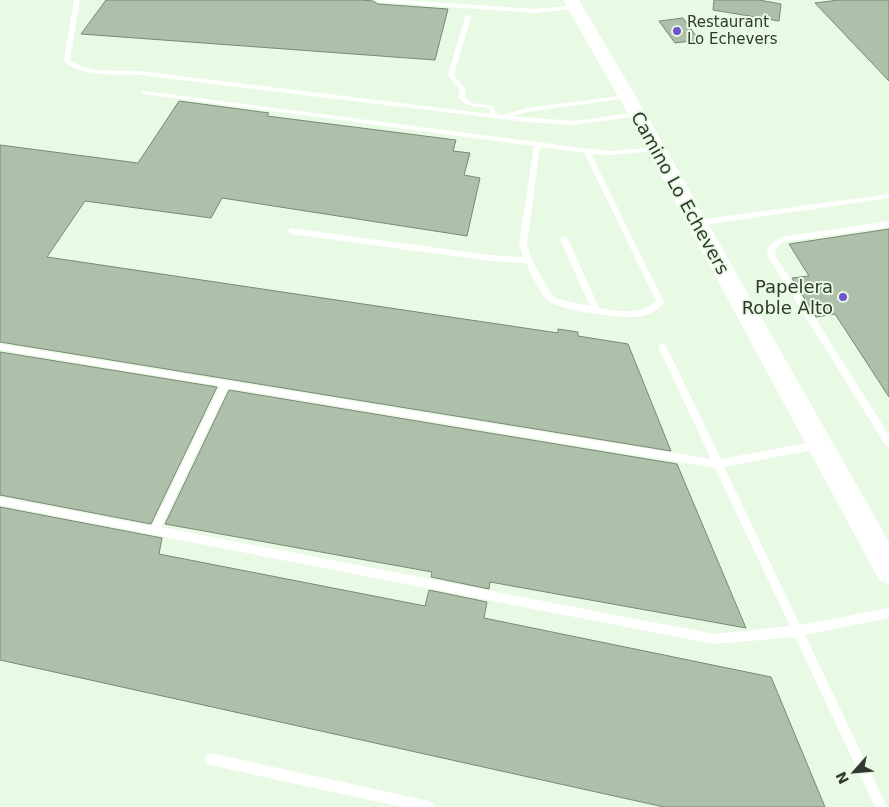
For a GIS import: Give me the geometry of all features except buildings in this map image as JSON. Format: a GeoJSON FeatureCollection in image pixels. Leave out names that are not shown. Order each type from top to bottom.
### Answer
{"type":"FeatureCollection","features":[{"type":"Feature","properties":{"kind":"main road","name":"Camino Lo Echevers"},"geometry":{"type":"LineString","coordinates":[[573,4],[632,105],[889,570]]}},
{"type":"Feature","properties":{"kind":"lane"},"geometry":{"type":"LineString","coordinates":[[77,0],[67,61],[72,66],[87,70],[139,73],[493,116],[574,123],[632,105]]}},
{"type":"Feature","properties":{"kind":"lane"},"geometry":{"type":"LineString","coordinates":[[378,0],[535,10],[573,4]]}},
{"type":"Feature","properties":{"kind":"lane"},"geometry":{"type":"LineString","coordinates":[[468,18],[451,75],[463,90],[461,97],[463,101],[468,104],[492,107],[493,116]]}},
{"type":"Feature","properties":{"kind":"lane"},"geometry":{"type":"LineString","coordinates":[[144,93],[590,151],[611,153],[656,149]]}},
{"type":"Feature","properties":{"kind":"lane"},"geometry":{"type":"LineString","coordinates":[[503,117],[527,110],[632,105]]}},
{"type":"Feature","properties":{"kind":"lane"},"geometry":{"type":"LineString","coordinates":[[537,145],[523,244],[528,260],[548,296],[556,302],[620,315],[649,312],[658,307],[660,302],[588,154],[590,151]]}},
{"type":"Feature","properties":{"kind":"lane"},"geometry":{"type":"LineString","coordinates":[[697,223],[889,196]]}},
{"type":"Feature","properties":{"kind":"lane"},"geometry":{"type":"LineString","coordinates":[[889,224],[781,240],[772,247],[771,255],[889,443]]}},
{"type":"Feature","properties":{"kind":"lane"},"geometry":{"type":"LineString","coordinates":[[290,231],[481,257],[528,260]]}},
{"type":"Feature","properties":{"kind":"lane"},"geometry":{"type":"LineString","coordinates":[[564,239],[595,310]]}},
{"type":"Feature","properties":{"kind":"lane"},"geometry":{"type":"LineString","coordinates":[[662,346],[881,807]]}},
{"type":"Feature","properties":{"kind":"lane"},"geometry":{"type":"LineString","coordinates":[[0,347],[718,464],[819,445]]}},
{"type":"Feature","properties":{"kind":"lane"},"geometry":{"type":"LineString","coordinates":[[154,531],[225,384]]}},
{"type":"Feature","properties":{"kind":"lane"},"geometry":{"type":"LineString","coordinates":[[0,502],[714,639],[797,631],[889,613]]}},
{"type":"Feature","properties":{"kind":"lane"},"geometry":{"type":"LineString","coordinates":[[210,758],[429,807]]}},
{"type":"Feature","properties":{"kind":"place","name":"Restaurant Lo Echevers"},"geometry":{"type":"Point","coordinates":[677,31]}},
{"type":"Feature","properties":{"kind":"place","name":"Papelera Roble Alto"},"geometry":{"type":"Point","coordinates":[843,297]}}]}
